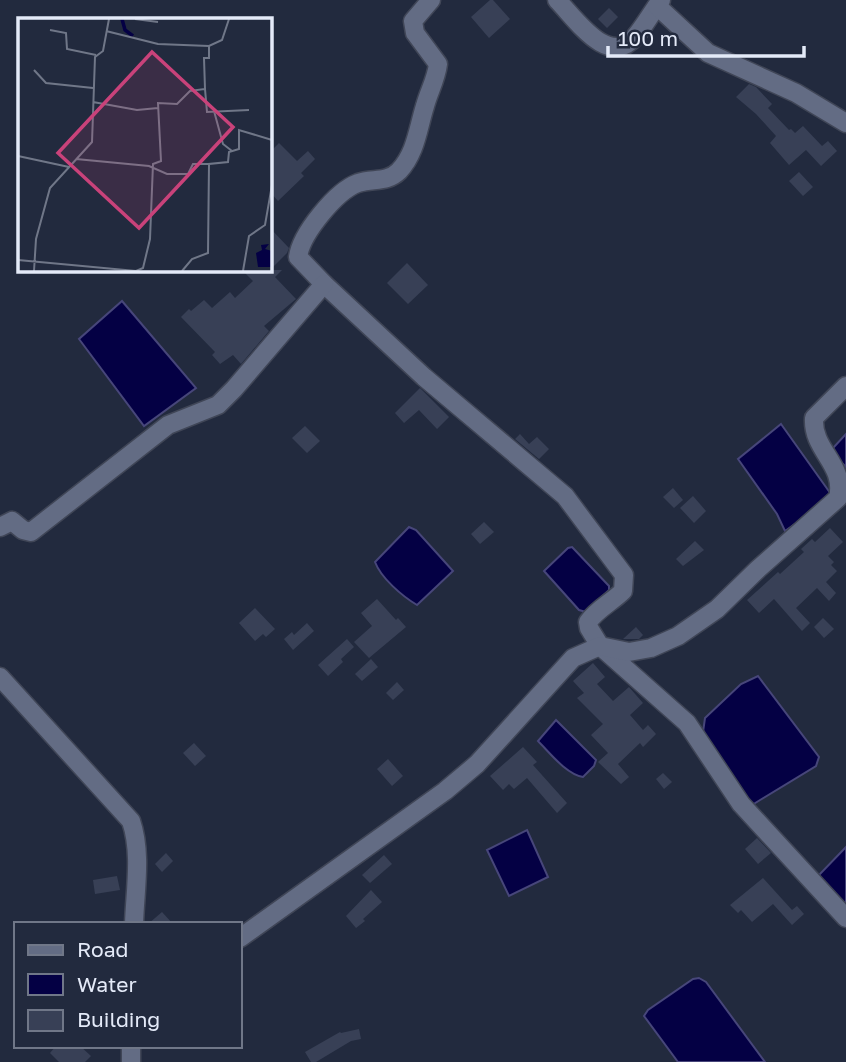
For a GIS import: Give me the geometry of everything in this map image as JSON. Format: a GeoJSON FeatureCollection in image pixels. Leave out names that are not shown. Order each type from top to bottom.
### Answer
{"type":"FeatureCollection","features":[{"type":"Feature","properties":{"kind":"street"},"geometry":{"type":"LineString","coordinates":[[431,0],[413,21],[415,33],[438,64],[437,77],[426,102],[414,149],[399,171],[388,179],[357,183],[339,196],[306,233],[299,246],[298,257],[424,377],[565,496],[624,575],[623,591],[599,610],[589,622],[589,628],[600,646],[687,723],[741,804],[846,918]]}},
{"type":"Feature","properties":{"kind":"street"},"geometry":{"type":"LineString","coordinates":[[557,0],[589,33],[610,47],[622,47],[634,38],[659,3],[708,53],[796,93],[846,123]]}},
{"type":"Feature","properties":{"kind":"street"},"geometry":{"type":"LineString","coordinates":[[0,527],[12,522],[23,530],[32,532],[168,425],[218,405],[324,284]]}},
{"type":"Feature","properties":{"kind":"street"},"geometry":{"type":"LineString","coordinates":[[242,937],[445,790],[485,756],[573,658],[600,646],[629,652],[651,648],[678,636],[717,609],[838,498],[843,488],[842,475],[818,438],[814,418],[846,387]]}},
{"type":"Feature","properties":{"kind":"street"},"geometry":{"type":"LineString","coordinates":[[0,677],[131,821],[136,849],[134,922]]}},
{"type":"Feature","properties":{"kind":"water"},"geometry":{"type":"Polygon","coordinates":[[[122,301],[196,388],[144,426],[79,339],[122,301]]]}},
{"type":"Feature","properties":{"kind":"water"},"geometry":{"type":"Polygon","coordinates":[[[781,424],[833,497],[785,531],[777,514],[738,459],[781,424]]]}},
{"type":"Feature","properties":{"kind":"water"},"geometry":{"type":"Polygon","coordinates":[[[846,434],[846,467],[837,458],[833,448],[846,434]]]}},
{"type":"Feature","properties":{"kind":"water"},"geometry":{"type":"Polygon","coordinates":[[[409,527],[416,530],[453,571],[417,605],[393,586],[375,562],[409,527]]]}},
{"type":"Feature","properties":{"kind":"water"},"geometry":{"type":"Polygon","coordinates":[[[572,547],[609,586],[609,590],[586,612],[579,610],[544,571],[572,547]]]}},
{"type":"Feature","properties":{"kind":"water"},"geometry":{"type":"Polygon","coordinates":[[[758,676],[819,757],[816,766],[752,805],[703,732],[705,718],[741,684],[758,676]]]}},
{"type":"Feature","properties":{"kind":"water"},"geometry":{"type":"Polygon","coordinates":[[[556,720],[596,760],[583,777],[564,767],[538,741],[556,720]]]}},
{"type":"Feature","properties":{"kind":"water"},"geometry":{"type":"Polygon","coordinates":[[[527,830],[548,877],[509,896],[487,850],[527,830]]]}},
{"type":"Feature","properties":{"kind":"water"},"geometry":{"type":"Polygon","coordinates":[[[846,847],[846,909],[818,876],[846,847]]]}},
{"type":"Feature","properties":{"kind":"water"},"geometry":{"type":"Polygon","coordinates":[[[699,978],[706,982],[765,1062],[678,1062],[644,1016],[648,1010],[693,979],[699,978]]]}},
{"type":"Feature","properties":{"kind":"building"},"geometry":{"type":"Polygon","coordinates":[[[490,0],[510,19],[489,38],[471,17],[490,0]]]}},
{"type":"Feature","properties":{"kind":"building"},"geometry":{"type":"Polygon","coordinates":[[[609,8],[618,17],[607,28],[598,19],[609,8]]]}},
{"type":"Feature","properties":{"kind":"building"},"geometry":{"type":"Polygon","coordinates":[[[749,84],[756,87],[772,104],[768,108],[789,130],[795,133],[803,126],[822,146],[828,141],[837,151],[821,166],[806,150],[789,165],[770,143],[776,136],[736,97],[749,84]]]}},
{"type":"Feature","properties":{"kind":"building"},"geometry":{"type":"Polygon","coordinates":[[[279,143],[297,161],[308,151],[315,159],[301,173],[304,176],[278,201],[271,193],[271,151],[279,143]]]}},
{"type":"Feature","properties":{"kind":"building"},"geometry":{"type":"Polygon","coordinates":[[[799,172],[813,187],[803,196],[789,181],[799,172]]]}},
{"type":"Feature","properties":{"kind":"building"},"geometry":{"type":"Polygon","coordinates":[[[271,229],[289,248],[271,269],[271,229]]]}},
{"type":"Feature","properties":{"kind":"building"},"geometry":{"type":"Polygon","coordinates":[[[407,263],[428,285],[408,304],[387,283],[407,263]]]}},
{"type":"Feature","properties":{"kind":"building"},"geometry":{"type":"Polygon","coordinates":[[[282,270],[275,277],[296,299],[264,326],[269,331],[241,364],[233,355],[220,364],[212,355],[215,352],[181,317],[204,300],[212,308],[230,292],[235,298],[253,281],[243,271],[282,270]]]}},
{"type":"Feature","properties":{"kind":"building"},"geometry":{"type":"Polygon","coordinates":[[[420,388],[449,417],[437,429],[419,410],[404,423],[395,413],[420,388]]]}},
{"type":"Feature","properties":{"kind":"building"},"geometry":{"type":"Polygon","coordinates":[[[305,426],[320,441],[307,453],[292,438],[305,426]]]}},
{"type":"Feature","properties":{"kind":"building"},"geometry":{"type":"Polygon","coordinates":[[[520,434],[529,444],[537,437],[549,449],[539,459],[515,439],[520,434]]]}},
{"type":"Feature","properties":{"kind":"building"},"geometry":{"type":"Polygon","coordinates":[[[673,488],[683,500],[674,508],[663,497],[673,488]]]}},
{"type":"Feature","properties":{"kind":"building"},"geometry":{"type":"Polygon","coordinates":[[[693,496],[706,511],[694,523],[680,508],[693,496]]]}},
{"type":"Feature","properties":{"kind":"building"},"geometry":{"type":"Polygon","coordinates":[[[484,522],[494,532],[480,544],[471,534],[484,522]]]}},
{"type":"Feature","properties":{"kind":"building"},"geometry":{"type":"Polygon","coordinates":[[[830,528],[843,542],[828,556],[837,571],[826,582],[836,593],[829,601],[817,588],[796,608],[810,623],[802,631],[774,599],[759,613],[747,600],[804,552],[801,549],[812,539],[815,542],[830,528]]]}},
{"type":"Feature","properties":{"kind":"building"},"geometry":{"type":"Polygon","coordinates":[[[695,541],[704,550],[683,566],[676,559],[695,541]]]}},
{"type":"Feature","properties":{"kind":"building"},"geometry":{"type":"Polygon","coordinates":[[[377,599],[406,627],[369,658],[354,642],[372,626],[361,613],[377,599]]]}},
{"type":"Feature","properties":{"kind":"building"},"geometry":{"type":"Polygon","coordinates":[[[255,608],[275,629],[266,637],[263,634],[255,641],[239,623],[255,608]]]}},
{"type":"Feature","properties":{"kind":"building"},"geometry":{"type":"Polygon","coordinates":[[[823,618],[834,629],[824,638],[814,627],[823,618]]]}},
{"type":"Feature","properties":{"kind":"building"},"geometry":{"type":"Polygon","coordinates":[[[307,623],[314,631],[293,650],[284,639],[292,632],[294,635],[307,623]]]}},
{"type":"Feature","properties":{"kind":"building"},"geometry":{"type":"Polygon","coordinates":[[[636,627],[643,635],[639,639],[623,639],[636,627]]]}},
{"type":"Feature","properties":{"kind":"building"},"geometry":{"type":"Polygon","coordinates":[[[347,639],[354,647],[328,676],[318,665],[347,639]]]}},
{"type":"Feature","properties":{"kind":"building"},"geometry":{"type":"Polygon","coordinates":[[[371,659],[378,667],[362,681],[355,674],[371,659]]]}},
{"type":"Feature","properties":{"kind":"building"},"geometry":{"type":"Polygon","coordinates":[[[593,663],[605,677],[597,684],[613,701],[629,687],[643,703],[630,715],[643,730],[648,725],[656,734],[643,747],[640,743],[618,764],[629,777],[621,784],[598,762],[608,753],[591,735],[603,724],[577,698],[584,693],[573,681],[593,663]]]}},
{"type":"Feature","properties":{"kind":"building"},"geometry":{"type":"Polygon","coordinates":[[[397,682],[404,690],[393,700],[386,693],[397,682]]]}},
{"type":"Feature","properties":{"kind":"building"},"geometry":{"type":"Polygon","coordinates":[[[194,743],[206,756],[195,766],[183,753],[194,743]]]}},
{"type":"Feature","properties":{"kind":"building"},"geometry":{"type":"Polygon","coordinates":[[[523,747],[537,762],[533,765],[567,803],[557,813],[527,778],[514,789],[509,784],[503,790],[490,776],[523,747]]]}},
{"type":"Feature","properties":{"kind":"building"},"geometry":{"type":"Polygon","coordinates":[[[388,759],[403,776],[392,786],[377,769],[388,759]]]}},
{"type":"Feature","properties":{"kind":"building"},"geometry":{"type":"Polygon","coordinates":[[[663,773],[672,782],[664,789],[656,779],[663,773]]]}},
{"type":"Feature","properties":{"kind":"building"},"geometry":{"type":"Polygon","coordinates":[[[757,838],[771,853],[758,864],[745,849],[757,838]]]}},
{"type":"Feature","properties":{"kind":"building"},"geometry":{"type":"Polygon","coordinates":[[[166,853],[173,861],[162,872],[155,864],[166,853]]]}},
{"type":"Feature","properties":{"kind":"building"},"geometry":{"type":"Polygon","coordinates":[[[384,855],[392,864],[370,883],[362,875],[384,855]]]}},
{"type":"Feature","properties":{"kind":"building"},"geometry":{"type":"Polygon","coordinates":[[[117,876],[120,890],[95,894],[93,880],[117,876]]]}},
{"type":"Feature","properties":{"kind":"building"},"geometry":{"type":"Polygon","coordinates":[[[763,878],[792,910],[797,906],[804,914],[792,925],[773,904],[752,922],[741,910],[738,913],[730,905],[763,878]]]}},
{"type":"Feature","properties":{"kind":"building"},"geometry":{"type":"Polygon","coordinates":[[[371,890],[382,902],[356,928],[346,916],[371,890]]]}},
{"type":"Feature","properties":{"kind":"building"},"geometry":{"type":"Polygon","coordinates":[[[162,912],[171,922],[150,922],[162,912]]]}},
{"type":"Feature","properties":{"kind":"building"},"geometry":{"type":"Polygon","coordinates":[[[359,1029],[361,1039],[351,1041],[316,1062],[311,1062],[305,1052],[340,1032],[359,1029]]]}},
{"type":"Feature","properties":{"kind":"building"},"geometry":{"type":"Polygon","coordinates":[[[54,1048],[82,1048],[91,1056],[85,1062],[59,1062],[50,1053],[54,1048]]]}}]}
